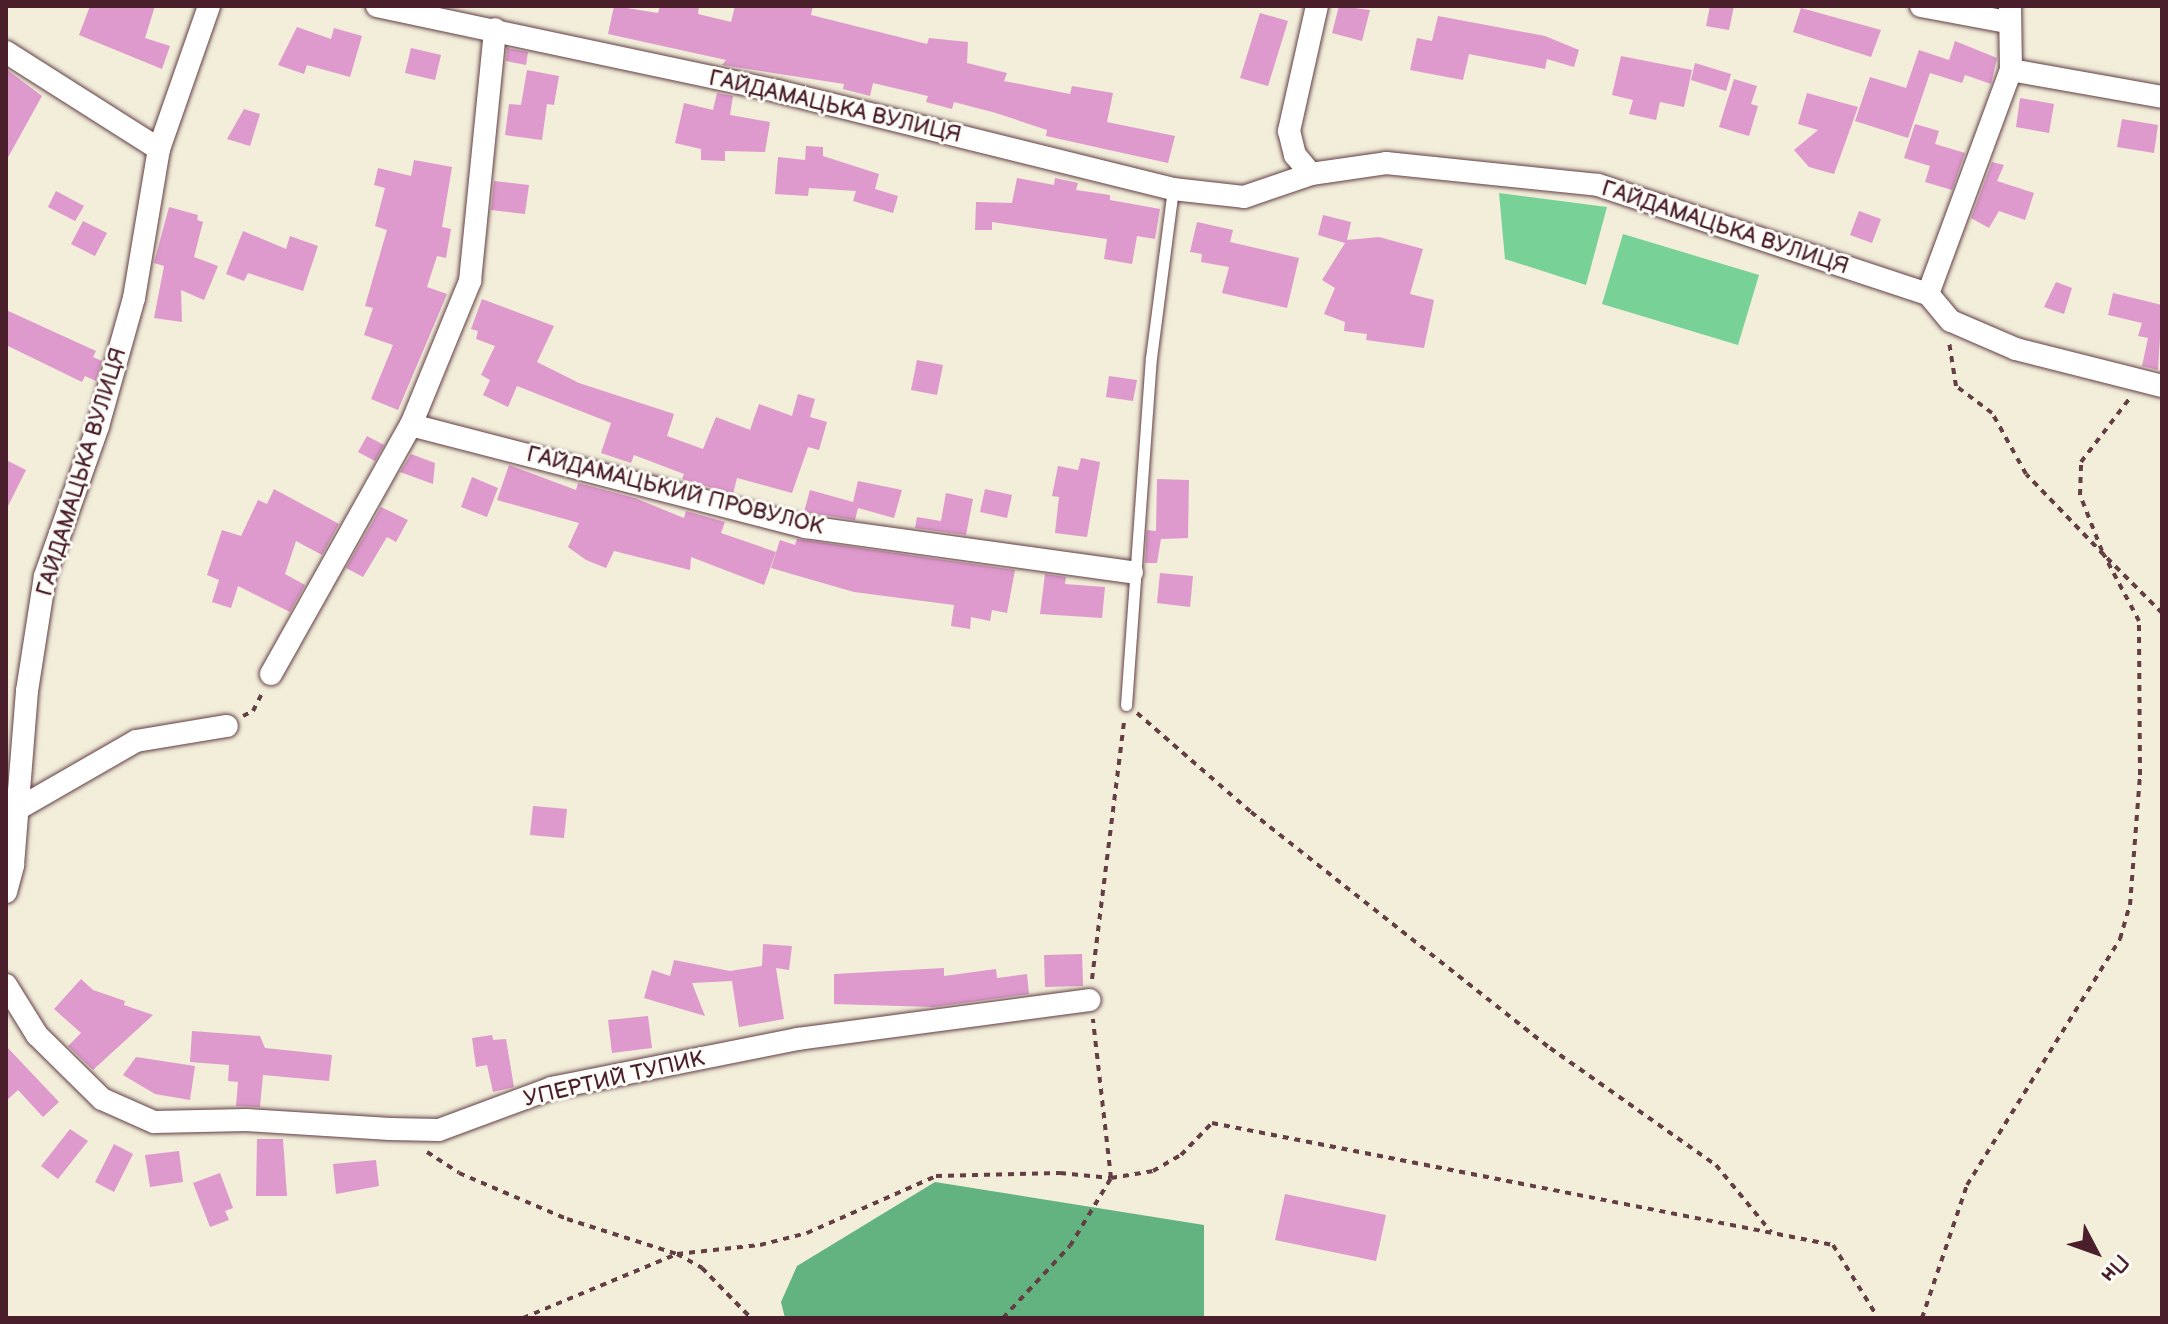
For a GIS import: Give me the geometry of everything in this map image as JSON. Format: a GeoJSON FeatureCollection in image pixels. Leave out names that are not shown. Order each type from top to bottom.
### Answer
{"type":"FeatureCollection","features":[{"type":"Feature","properties":{"kind":"street","name":"ГАЙДАМАЦЬКА ВУЛИЦЯ"},"geometry":{"type":"LineString","coordinates":[[6,892],[27,691],[45,576],[98,426],[130,312],[159,149],[209,6]]}},
{"type":"Feature","properties":{"kind":"street","name":"ГАЙДАМАЦЬКА ВУЛИЦЯ"},"geometry":{"type":"LineString","coordinates":[[377,6],[495,29],[1173,189],[1244,197],[1311,174],[1386,163],[1598,185],[1928,294]]}},
{"type":"Feature","properties":{"kind":"street"},"geometry":{"type":"LineString","coordinates":[[1311,174],[1295,155],[1289,131],[1317,6]]}},
{"type":"Feature","properties":{"kind":"street"},"geometry":{"type":"LineString","coordinates":[[1921,6],[2009,14],[2011,70],[1928,294],[1951,321],[2016,349],[2155,385]]}},
{"type":"Feature","properties":{"kind":"street"},"geometry":{"type":"LineString","coordinates":[[271,674],[411,425],[470,281],[495,29]]}},
{"type":"Feature","properties":{"kind":"street"},"geometry":{"type":"LineString","coordinates":[[6,52],[159,149]]}},
{"type":"Feature","properties":{"kind":"street"},"geometry":{"type":"LineString","coordinates":[[2011,70],[2162,97]]}},
{"type":"Feature","properties":{"kind":"street","name":"ГАЙДАМАЦЬКИЙ ПРОВУЛОК"},"geometry":{"type":"LineString","coordinates":[[411,425],[806,527],[1132,572]]}},
{"type":"Feature","properties":{"kind":"street"},"geometry":{"type":"LineString","coordinates":[[16,810],[136,741],[227,726]]}},
{"type":"Feature","properties":{"kind":"street","name":"УПЕРТИЙ ТУПИК"},"geometry":{"type":"LineString","coordinates":[[6,985],[37,1035],[102,1099],[154,1122],[246,1120],[439,1130],[552,1088],[798,1039],[1089,1000]]}},
{"type":"Feature","properties":{"kind":"lane"},"geometry":{"type":"LineString","coordinates":[[1126,705],[1132,572],[1173,189]]}},
{"type":"Feature","properties":{"kind":"path"},"geometry":{"type":"LineString","coordinates":[[1951,321],[1948,352],[1956,386],[1992,413],[2026,474],[2162,613]]}},
{"type":"Feature","properties":{"kind":"path"},"geometry":{"type":"LineString","coordinates":[[1922,1318],[1967,1185],[2120,939],[2130,905],[2140,775],[2139,621],[2104,555],[2080,495],[2081,462],[2132,394],[2155,385]]}},
{"type":"Feature","properties":{"kind":"path"},"geometry":{"type":"LineString","coordinates":[[227,726],[253,711],[271,674]]}},
{"type":"Feature","properties":{"kind":"path"},"geometry":{"type":"LineString","coordinates":[[1003,1318],[1070,1246],[1111,1178],[1103,1074],[1089,1000],[1126,705]]}},
{"type":"Feature","properties":{"kind":"path"},"geometry":{"type":"LineString","coordinates":[[1126,705],[1251,812],[1538,1039],[1731,1178],[1754,1215],[1773,1234]]}},
{"type":"Feature","properties":{"kind":"path"},"geometry":{"type":"LineString","coordinates":[[523,1318],[677,1254],[760,1245],[807,1233],[936,1176],[1060,1173],[1111,1178],[1153,1171],[1181,1155],[1212,1123],[1833,1245],[1878,1318]]}},
{"type":"Feature","properties":{"kind":"path"},"geometry":{"type":"LineString","coordinates":[[390,1129],[459,1173],[567,1219],[677,1254],[702,1268],[751,1318]]}},
{"type":"Feature","properties":{"kind":"green space"},"geometry":{"type":"Polygon","coordinates":[[[1499,193],[1607,207],[1586,285],[1505,259],[1499,193]]]}},
{"type":"Feature","properties":{"kind":"green space"},"geometry":{"type":"Polygon","coordinates":[[[1623,234],[1759,275],[1738,345],[1602,304],[1623,234]]]}},
{"type":"Feature","properties":{"kind":"green space"},"geometry":{"type":"Polygon","coordinates":[[[935,1182],[1204,1225],[1204,1318],[785,1318],[781,1302],[797,1266],[935,1182]]]}},
{"type":"Feature","properties":{"kind":"building"},"geometry":{"type":"Polygon","coordinates":[[[90,6],[155,6],[145,38],[170,46],[162,69],[79,35],[90,6]]]}},
{"type":"Feature","properties":{"kind":"building"},"geometry":{"type":"Polygon","coordinates":[[[614,6],[658,13],[660,6],[699,6],[698,14],[731,22],[735,6],[813,6],[811,15],[927,44],[929,38],[968,42],[967,63],[1007,73],[1004,81],[1070,94],[1072,86],[1113,93],[1107,122],[1175,136],[1168,163],[1046,136],[1047,130],[996,113],[954,102],[952,109],[926,102],[928,96],[873,83],[870,96],[843,89],[844,84],[722,65],[726,60],[608,34],[614,6]]]}},
{"type":"Feature","properties":{"kind":"building"},"geometry":{"type":"Polygon","coordinates":[[[1339,6],[1370,10],[1362,41],[1332,33],[1339,6]]]}},
{"type":"Feature","properties":{"kind":"building"},"geometry":{"type":"Polygon","coordinates":[[[1710,6],[1734,6],[1729,30],[1706,26],[1710,6]]]}},
{"type":"Feature","properties":{"kind":"building"},"geometry":{"type":"Polygon","coordinates":[[[1801,8],[1881,30],[1871,57],[1793,32],[1801,8]]]}},
{"type":"Feature","properties":{"kind":"building"},"geometry":{"type":"Polygon","coordinates":[[[1260,13],[1288,21],[1268,86],[1240,78],[1260,13]]]}},
{"type":"Feature","properties":{"kind":"building"},"geometry":{"type":"Polygon","coordinates":[[[1438,16],[1545,36],[1579,50],[1574,67],[1547,59],[1545,69],[1469,54],[1463,80],[1410,70],[1417,38],[1432,41],[1438,16]]]}},
{"type":"Feature","properties":{"kind":"building"},"geometry":{"type":"Polygon","coordinates":[[[297,27],[331,39],[334,28],[362,36],[350,77],[307,65],[304,74],[278,65],[297,27]]]}},
{"type":"Feature","properties":{"kind":"building"},"geometry":{"type":"Polygon","coordinates":[[[1955,41],[1997,58],[1991,84],[1965,75],[1962,83],[1930,73],[1908,138],[1855,121],[1870,77],[1906,88],[1919,50],[1949,60],[1955,41]]]}},
{"type":"Feature","properties":{"kind":"building"},"geometry":{"type":"Polygon","coordinates":[[[411,48],[441,55],[435,80],[405,73],[411,48]]]}},
{"type":"Feature","properties":{"kind":"building"},"geometry":{"type":"Polygon","coordinates":[[[507,48],[528,52],[526,65],[506,61],[507,48]]]}},
{"type":"Feature","properties":{"kind":"building"},"geometry":{"type":"Polygon","coordinates":[[[1621,56],[1692,70],[1684,107],[1660,102],[1656,120],[1629,114],[1633,100],[1612,95],[1621,56]]]}},
{"type":"Feature","properties":{"kind":"building"},"geometry":{"type":"Polygon","coordinates":[[[1695,63],[1731,74],[1726,91],[1691,80],[1695,63]]]}},
{"type":"Feature","properties":{"kind":"building"},"geometry":{"type":"Polygon","coordinates":[[[6,69],[42,96],[6,161],[6,69]]]}},
{"type":"Feature","properties":{"kind":"building"},"geometry":{"type":"Polygon","coordinates":[[[527,70],[559,76],[554,105],[547,104],[542,140],[505,135],[509,104],[521,105],[527,70]]]}},
{"type":"Feature","properties":{"kind":"building"},"geometry":{"type":"Polygon","coordinates":[[[1734,79],[1757,86],[1751,104],[1758,106],[1749,136],[1719,127],[1734,79]]]}},
{"type":"Feature","properties":{"kind":"building"},"geometry":{"type":"Polygon","coordinates":[[[717,93],[733,96],[730,115],[770,122],[765,152],[725,151],[725,161],[701,160],[701,149],[675,143],[684,103],[713,110],[717,93]]]}},
{"type":"Feature","properties":{"kind":"building"},"geometry":{"type":"Polygon","coordinates":[[[1807,93],[1858,107],[1834,174],[1809,167],[1794,150],[1818,130],[1798,124],[1807,93]]]}},
{"type":"Feature","properties":{"kind":"building"},"geometry":{"type":"Polygon","coordinates":[[[2020,98],[2054,104],[2049,133],[2016,127],[2020,98]]]}},
{"type":"Feature","properties":{"kind":"building"},"geometry":{"type":"Polygon","coordinates":[[[244,109],[260,114],[250,146],[227,139],[244,109]]]}},
{"type":"Feature","properties":{"kind":"building"},"geometry":{"type":"Polygon","coordinates":[[[2122,119],[2158,125],[2154,153],[2117,147],[2122,119]]]}},
{"type":"Feature","properties":{"kind":"building"},"geometry":{"type":"Polygon","coordinates":[[[1915,124],[1939,131],[1935,144],[1965,153],[1952,190],[1925,182],[1930,166],[1904,158],[1915,124]]]}},
{"type":"Feature","properties":{"kind":"building"},"geometry":{"type":"Polygon","coordinates":[[[806,146],[823,147],[823,156],[879,174],[875,189],[898,196],[893,213],[853,201],[856,191],[809,188],[808,196],[775,194],[778,157],[805,160],[806,146]]]}},
{"type":"Feature","properties":{"kind":"building"},"geometry":{"type":"Polygon","coordinates":[[[414,160],[452,167],[442,227],[451,229],[446,258],[437,256],[427,287],[447,294],[398,410],[371,399],[393,345],[364,335],[373,308],[365,306],[387,230],[375,226],[385,188],[374,185],[378,168],[411,176],[414,160]]]}},
{"type":"Feature","properties":{"kind":"building"},"geometry":{"type":"Polygon","coordinates":[[[1992,162],[2004,165],[1997,181],[2034,193],[2025,220],[1999,211],[1989,228],[1971,218],[1992,162]]]}},
{"type":"Feature","properties":{"kind":"building"},"geometry":{"type":"Polygon","coordinates":[[[1017,178],[1054,185],[1055,178],[1078,183],[1076,190],[1110,195],[1110,200],[1160,209],[1155,239],[1137,236],[1132,264],[1104,259],[1107,239],[992,222],[992,230],[975,230],[976,202],[1012,203],[1017,178]]]}},
{"type":"Feature","properties":{"kind":"building"},"geometry":{"type":"Polygon","coordinates":[[[494,181],[529,185],[525,214],[491,210],[494,181]]]}},
{"type":"Feature","properties":{"kind":"building"},"geometry":{"type":"Polygon","coordinates":[[[56,191],[84,206],[75,221],[48,207],[56,191]]]}},
{"type":"Feature","properties":{"kind":"building"},"geometry":{"type":"Polygon","coordinates":[[[169,207],[198,215],[197,220],[203,222],[194,257],[218,266],[204,300],[181,290],[182,322],[154,318],[164,266],[154,263],[169,207]]]}},
{"type":"Feature","properties":{"kind":"building"},"geometry":{"type":"Polygon","coordinates":[[[1859,211],[1881,219],[1872,243],[1850,235],[1859,211]]]}},
{"type":"Feature","properties":{"kind":"building"},"geometry":{"type":"Polygon","coordinates":[[[1323,215],[1351,222],[1347,240],[1379,237],[1423,249],[1410,294],[1434,300],[1424,348],[1366,340],[1367,334],[1344,331],[1345,322],[1324,314],[1335,288],[1322,280],[1345,243],[1318,235],[1323,215]]]}},
{"type":"Feature","properties":{"kind":"building"},"geometry":{"type":"Polygon","coordinates":[[[83,221],[107,233],[95,256],[71,244],[83,221]]]}},
{"type":"Feature","properties":{"kind":"building"},"geometry":{"type":"Polygon","coordinates":[[[1197,222],[1233,230],[1230,242],[1299,258],[1287,308],[1222,293],[1229,267],[1201,262],[1202,254],[1190,252],[1197,222]]]}},
{"type":"Feature","properties":{"kind":"building"},"geometry":{"type":"Polygon","coordinates":[[[243,231],[286,249],[290,236],[318,246],[303,291],[248,273],[244,281],[226,274],[243,231]]]}},
{"type":"Feature","properties":{"kind":"building"},"geometry":{"type":"Polygon","coordinates":[[[2056,282],[2072,288],[2064,314],[2044,307],[2056,282]]]}},
{"type":"Feature","properties":{"kind":"building"},"geometry":{"type":"Polygon","coordinates":[[[2113,293],[2162,305],[2158,370],[2142,366],[2148,338],[2138,336],[2142,323],[2108,315],[2113,293]]]}},
{"type":"Feature","properties":{"kind":"building"},"geometry":{"type":"Polygon","coordinates":[[[482,299],[554,326],[537,362],[579,383],[674,414],[667,436],[703,449],[716,417],[750,430],[759,404],[792,416],[798,394],[815,399],[810,417],[827,422],[819,450],[808,447],[792,493],[737,478],[733,494],[682,479],[684,474],[634,455],[631,463],[601,453],[611,423],[517,386],[508,407],[483,395],[490,380],[481,375],[495,346],[476,339],[478,331],[471,329],[482,299]]]}},
{"type":"Feature","properties":{"kind":"building"},"geometry":{"type":"Polygon","coordinates":[[[6,310],[96,351],[93,357],[102,361],[96,381],[85,376],[82,382],[6,345],[6,310]]]}},
{"type":"Feature","properties":{"kind":"building"},"geometry":{"type":"Polygon","coordinates":[[[917,360],[943,365],[937,395],[911,390],[917,360]]]}},
{"type":"Feature","properties":{"kind":"building"},"geometry":{"type":"Polygon","coordinates":[[[1109,376],[1137,380],[1133,401],[1106,397],[1109,376]]]}},
{"type":"Feature","properties":{"kind":"building"},"geometry":{"type":"Polygon","coordinates":[[[367,436],[384,445],[375,461],[358,452],[367,436]]]}},
{"type":"Feature","properties":{"kind":"building"},"geometry":{"type":"Polygon","coordinates":[[[411,454],[435,463],[433,484],[400,472],[411,454]]]}},
{"type":"Feature","properties":{"kind":"building"},"geometry":{"type":"Polygon","coordinates":[[[1081,458],[1100,462],[1087,537],[1055,533],[1059,497],[1052,496],[1058,466],[1078,470],[1081,458]]]}},
{"type":"Feature","properties":{"kind":"building"},"geometry":{"type":"Polygon","coordinates":[[[6,460],[26,470],[6,510],[6,460]]]}},
{"type":"Feature","properties":{"kind":"building"},"geometry":{"type":"Polygon","coordinates":[[[509,465],[576,490],[578,483],[635,498],[684,518],[686,511],[725,522],[721,533],[776,552],[764,585],[691,557],[690,570],[614,551],[606,568],[586,560],[568,547],[579,523],[497,500],[509,465]]]}},
{"type":"Feature","properties":{"kind":"building"},"geometry":{"type":"Polygon","coordinates":[[[472,477],[498,488],[487,517],[461,507],[472,477]]]}},
{"type":"Feature","properties":{"kind":"building"},"geometry":{"type":"Polygon","coordinates":[[[1157,479],[1189,480],[1188,538],[1161,539],[1157,563],[1145,563],[1147,530],[1156,531],[1157,479]]]}},
{"type":"Feature","properties":{"kind":"building"},"geometry":{"type":"Polygon","coordinates":[[[858,481],[902,490],[894,518],[858,508],[855,520],[804,512],[810,490],[853,502],[858,481]]]}},
{"type":"Feature","properties":{"kind":"building"},"geometry":{"type":"Polygon","coordinates":[[[274,489],[339,524],[322,555],[296,541],[285,574],[305,585],[290,612],[238,586],[231,608],[212,602],[219,580],[207,575],[222,530],[241,536],[258,500],[267,504],[274,489]]]}},
{"type":"Feature","properties":{"kind":"building"},"geometry":{"type":"Polygon","coordinates":[[[985,489],[1012,495],[1007,518],[980,512],[985,489]]]}},
{"type":"Feature","properties":{"kind":"building"},"geometry":{"type":"Polygon","coordinates":[[[946,493],[973,499],[966,535],[915,528],[917,517],[941,521],[946,493]]]}},
{"type":"Feature","properties":{"kind":"building"},"geometry":{"type":"Polygon","coordinates":[[[381,507],[408,520],[396,542],[387,537],[363,577],[346,568],[381,507]]]}},
{"type":"Feature","properties":{"kind":"building"},"geometry":{"type":"Polygon","coordinates":[[[797,539],[1015,570],[1007,613],[992,610],[990,621],[971,617],[970,629],[951,626],[954,605],[854,592],[771,568],[780,540],[795,545],[797,539]]]}},
{"type":"Feature","properties":{"kind":"building"},"geometry":{"type":"Polygon","coordinates":[[[1160,573],[1193,576],[1190,607],[1157,603],[1160,573]]]}},
{"type":"Feature","properties":{"kind":"building"},"geometry":{"type":"Polygon","coordinates":[[[1045,574],[1066,577],[1065,584],[1105,587],[1102,618],[1040,614],[1045,574]]]}},
{"type":"Feature","properties":{"kind":"building"},"geometry":{"type":"Polygon","coordinates":[[[533,806],[567,809],[564,838],[530,835],[533,806]]]}},
{"type":"Feature","properties":{"kind":"building"},"geometry":{"type":"Polygon","coordinates":[[[763,944],[792,946],[789,970],[776,968],[784,1019],[739,1027],[732,981],[692,983],[705,1016],[644,998],[652,970],[670,976],[674,960],[730,971],[762,966],[763,944]]]}},
{"type":"Feature","properties":{"kind":"building"},"geometry":{"type":"Polygon","coordinates":[[[1082,954],[1083,986],[1045,987],[1044,955],[1082,954]]]}},
{"type":"Feature","properties":{"kind":"building"},"geometry":{"type":"Polygon","coordinates":[[[944,968],[944,976],[996,969],[997,978],[1027,974],[1029,994],[933,1007],[834,1004],[834,974],[944,968]]]}},
{"type":"Feature","properties":{"kind":"building"},"geometry":{"type":"Polygon","coordinates":[[[81,979],[93,990],[153,1015],[93,1070],[68,1046],[81,1033],[54,1009],[81,979]]]}},
{"type":"Feature","properties":{"kind":"building"},"geometry":{"type":"Polygon","coordinates":[[[648,1016],[652,1048],[612,1053],[608,1020],[648,1016]]]}},
{"type":"Feature","properties":{"kind":"building"},"geometry":{"type":"Polygon","coordinates":[[[192,1031],[260,1036],[265,1048],[332,1055],[329,1081],[263,1075],[260,1107],[236,1106],[238,1082],[228,1081],[229,1065],[190,1062],[192,1031]]]}},
{"type":"Feature","properties":{"kind":"building"},"geometry":{"type":"Polygon","coordinates":[[[492,1035],[493,1040],[506,1039],[514,1087],[493,1092],[487,1065],[476,1067],[472,1038],[492,1035]]]}},
{"type":"Feature","properties":{"kind":"building"},"geometry":{"type":"Polygon","coordinates":[[[6,1046],[59,1102],[43,1117],[18,1090],[6,1101],[6,1046]]]}},
{"type":"Feature","properties":{"kind":"building"},"geometry":{"type":"Polygon","coordinates":[[[136,1057],[195,1066],[190,1100],[155,1094],[123,1075],[136,1057]]]}},
{"type":"Feature","properties":{"kind":"building"},"geometry":{"type":"Polygon","coordinates":[[[70,1129],[88,1141],[58,1179],[41,1166],[70,1129]]]}},
{"type":"Feature","properties":{"kind":"building"},"geometry":{"type":"Polygon","coordinates":[[[257,1139],[283,1139],[287,1196],[256,1196],[257,1139]]]}},
{"type":"Feature","properties":{"kind":"building"},"geometry":{"type":"Polygon","coordinates":[[[114,1144],[133,1154],[114,1192],[95,1182],[114,1144]]]}},
{"type":"Feature","properties":{"kind":"building"},"geometry":{"type":"Polygon","coordinates":[[[179,1151],[183,1182],[150,1187],[145,1155],[179,1151]]]}},
{"type":"Feature","properties":{"kind":"building"},"geometry":{"type":"Polygon","coordinates":[[[376,1160],[379,1186],[336,1194],[333,1164],[376,1160]]]}},
{"type":"Feature","properties":{"kind":"building"},"geometry":{"type":"Polygon","coordinates":[[[220,1173],[233,1208],[225,1211],[229,1220],[210,1227],[193,1183],[220,1173]]]}},
{"type":"Feature","properties":{"kind":"building"},"geometry":{"type":"Polygon","coordinates":[[[1285,1194],[1386,1215],[1376,1261],[1275,1240],[1285,1194]]]}}]}
